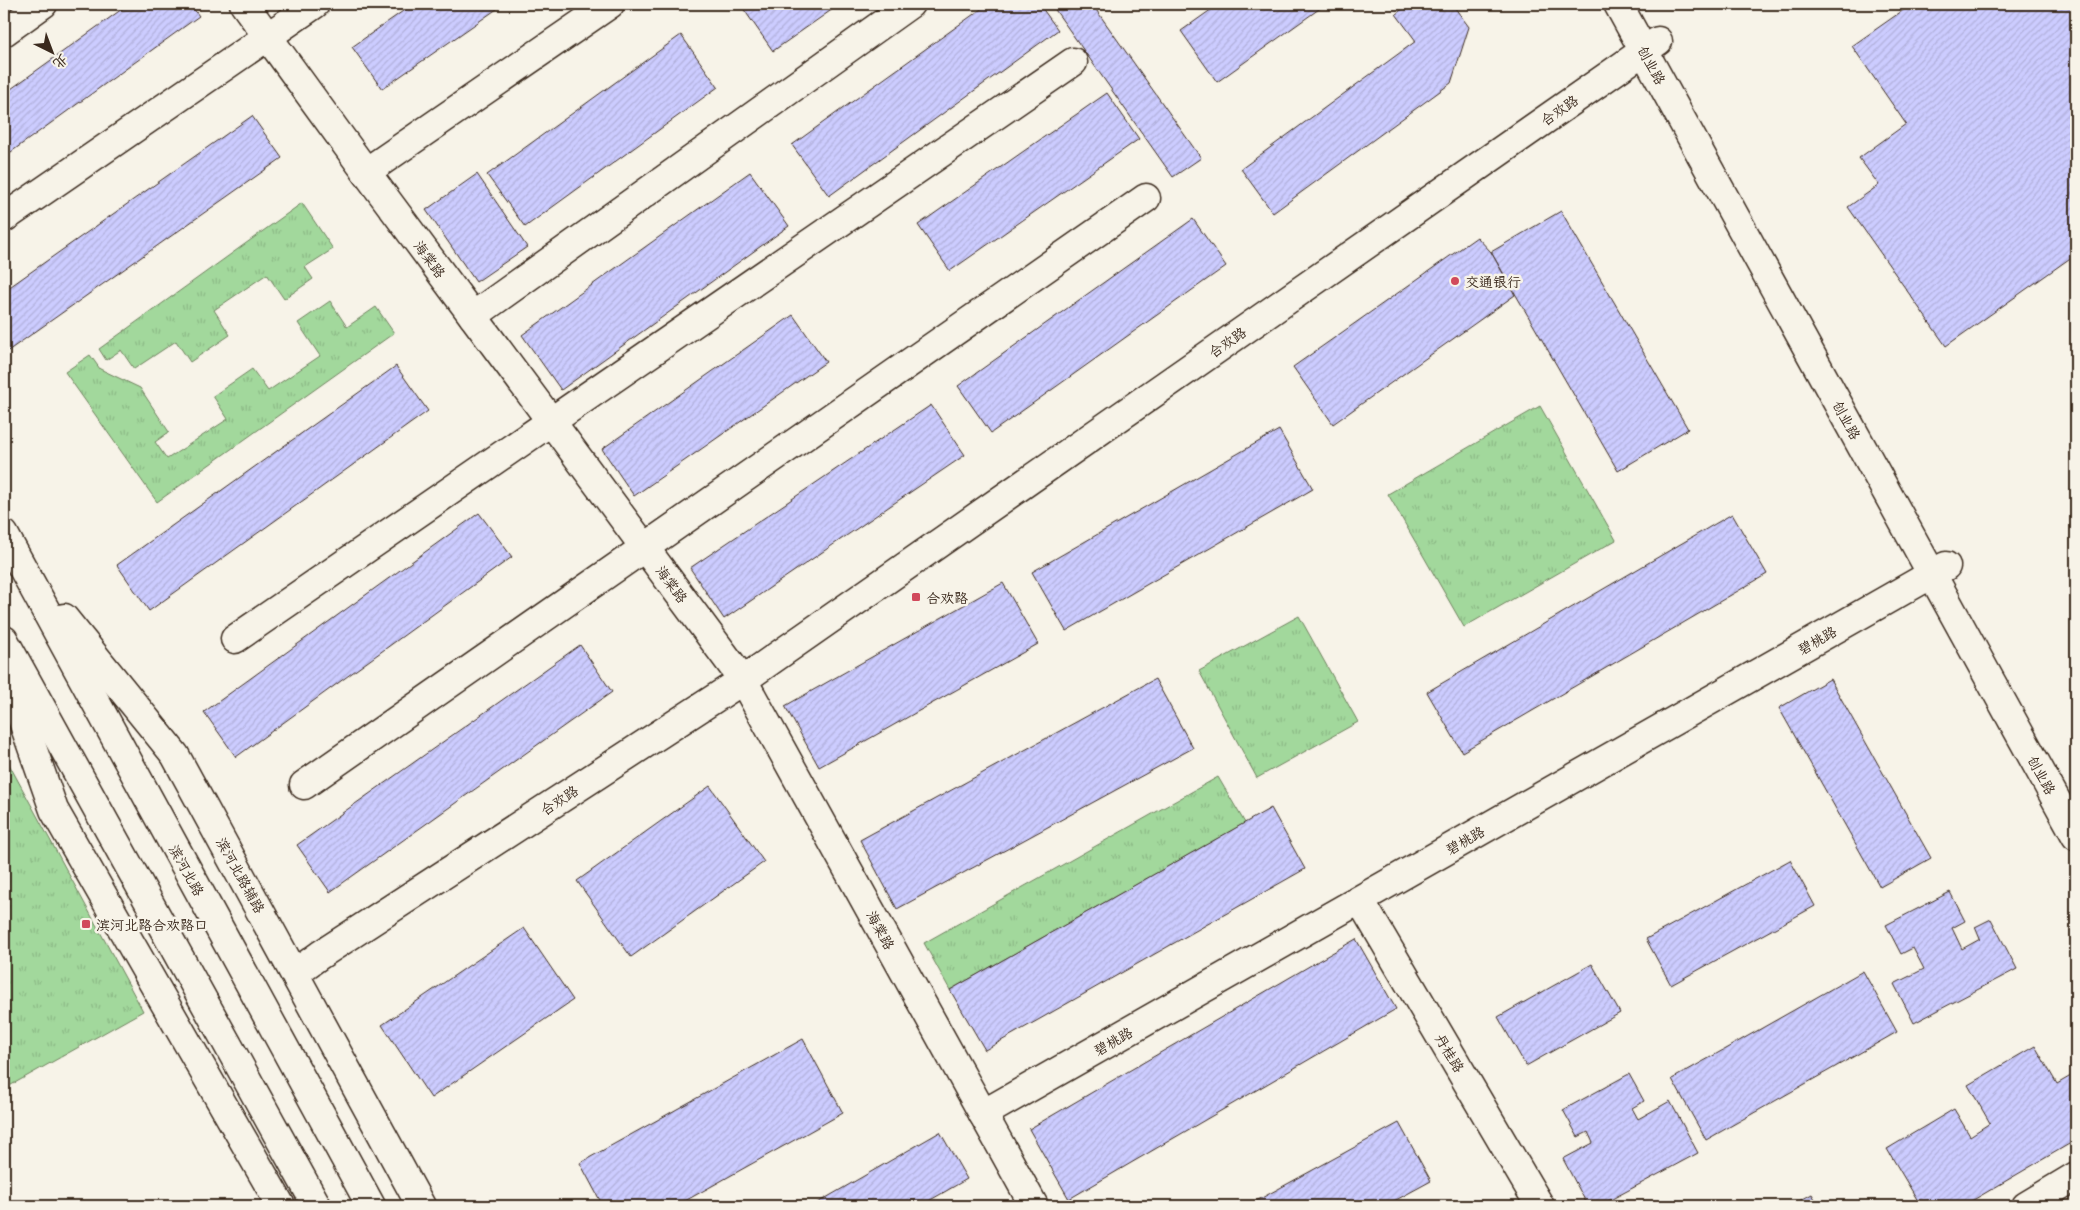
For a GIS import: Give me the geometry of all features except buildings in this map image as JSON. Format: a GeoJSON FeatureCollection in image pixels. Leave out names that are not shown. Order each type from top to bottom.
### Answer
{"type":"FeatureCollection","features":[{"type":"Feature","properties":{"kind":"street"},"geometry":{"type":"LineString","coordinates":[[4,32],[44,4]]}},
{"type":"Feature","properties":{"kind":"street","name":"海棠路"},"geometry":{"type":"LineString","coordinates":[[244,4],[472,316],[743,680],[1034,1206]]}},
{"type":"Feature","properties":{"kind":"street"},"geometry":{"type":"LineString","coordinates":[[4,218],[315,4]]}},
{"type":"Feature","properties":{"kind":"street"},"geometry":{"type":"LineString","coordinates":[[366,172],[610,4]]}},
{"type":"Feature","properties":{"kind":"street"},"geometry":{"type":"LineString","coordinates":[[472,316],[910,4]]}},
{"type":"Feature","properties":{"kind":"street","name":"创业路"},"geometry":{"type":"LineString","coordinates":[[1618,4],[1651,46],[1939,570],[2076,836]]}},
{"type":"Feature","properties":{"kind":"street","name":"创业路"},"geometry":{"type":"LineString","coordinates":[[1638,4],[1651,46]]}},
{"type":"Feature","properties":{"kind":"street","name":"合欢路"},"geometry":{"type":"LineString","coordinates":[[295,973],[328,949],[743,680],[1651,46]]}},
{"type":"Feature","properties":{"kind":"street"},"geometry":{"type":"LineString","coordinates":[[235,639],[1073,62]]}},
{"type":"Feature","properties":{"kind":"street"},"geometry":{"type":"LineString","coordinates":[[304,785],[1146,198]]}},
{"type":"Feature","properties":{"kind":"street","name":"滨河北路"},"geometry":{"type":"LineString","coordinates":[[4,534],[371,1206]]}},
{"type":"Feature","properties":{"kind":"street","name":"滨河北路辅路"},"geometry":{"type":"LineString","coordinates":[[23,568],[175,755],[422,1206]]}},
{"type":"Feature","properties":{"kind":"street","name":"创业路"},"geometry":{"type":"LineString","coordinates":[[1939,570],[2076,801]]}},
{"type":"Feature","properties":{"kind":"street","name":"碧桃路"},"geometry":{"type":"LineString","coordinates":[[983,1114],[1939,570]]}},
{"type":"Feature","properties":{"kind":"street"},"geometry":{"type":"LineString","coordinates":[[4,640],[88,795],[318,1206]]}},
{"type":"Feature","properties":{"kind":"street"},"geometry":{"type":"LineString","coordinates":[[4,666],[54,810],[281,1206]]}},
{"type":"Feature","properties":{"kind":"street","name":"丹桂路"},"geometry":{"type":"LineString","coordinates":[[1360,900],[1540,1206]]}},
{"type":"Feature","properties":{"kind":"street"},"geometry":{"type":"LineString","coordinates":[[2026,1206],[2076,1176]]}},
{"type":"Feature","properties":{"kind":"green space"},"geometry":{"type":"Polygon","coordinates":[[[302,203],[333,249],[305,267],[313,279],[284,299],[267,274],[214,310],[230,335],[190,362],[176,341],[134,369],[121,350],[106,360],[99,349],[302,203]]]}},
{"type":"Feature","properties":{"kind":"green space"},"geometry":{"type":"Polygon","coordinates":[[[330,301],[347,327],[376,307],[394,333],[157,502],[65,372],[90,355],[100,369],[140,388],[169,432],[155,442],[167,459],[228,419],[213,396],[252,369],[268,391],[320,356],[298,323],[330,301]]]}},
{"type":"Feature","properties":{"kind":"green space"},"geometry":{"type":"Polygon","coordinates":[[[1540,406],[1616,540],[1464,627],[1388,494],[1540,406]]]}},
{"type":"Feature","properties":{"kind":"green space"},"geometry":{"type":"Polygon","coordinates":[[[1299,616],[1358,722],[1257,778],[1199,671],[1299,616]]]}},
{"type":"Feature","properties":{"kind":"green space"},"geometry":{"type":"Polygon","coordinates":[[[4,755],[143,1011],[4,1089],[4,755]]]}},
{"type":"Feature","properties":{"kind":"green space"},"geometry":{"type":"Polygon","coordinates":[[[1218,777],[1245,823],[950,990],[924,943],[1218,777]]]}},
{"type":"Feature","properties":{"kind":"place","name":"交通银行"},"geometry":{"type":"Point","coordinates":[1455,281]}},
{"type":"Feature","properties":{"kind":"place","name":"合欢路"},"geometry":{"type":"Point","coordinates":[916,597]}},
{"type":"Feature","properties":{"kind":"place","name":"滨河北路合欢路口"},"geometry":{"type":"Point","coordinates":[86,924]}}]}
